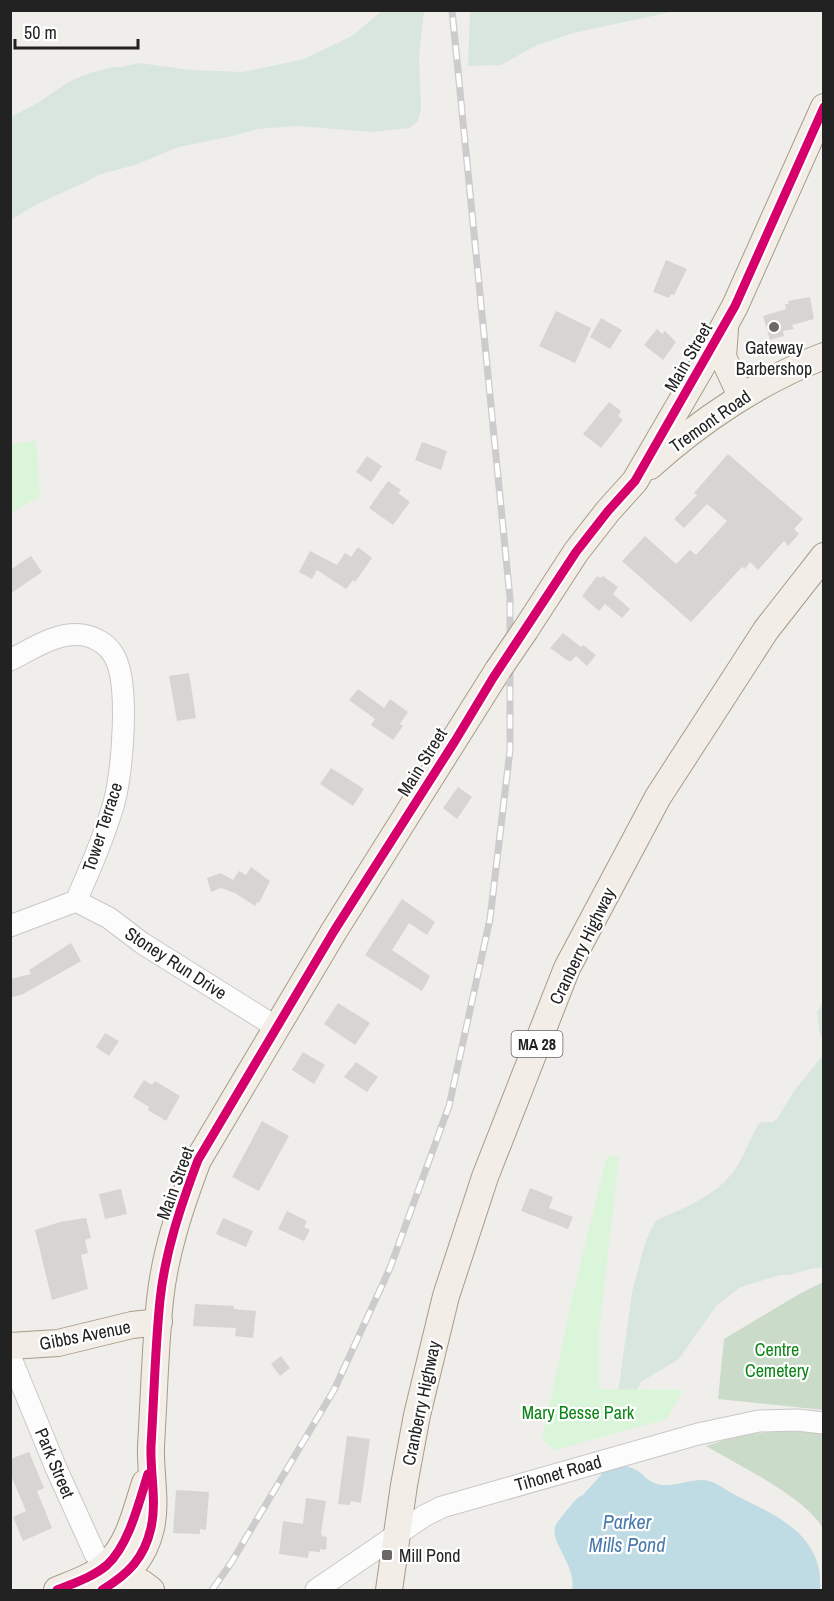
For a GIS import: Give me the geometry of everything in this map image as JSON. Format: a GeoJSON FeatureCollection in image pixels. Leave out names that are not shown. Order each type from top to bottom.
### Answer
{"type":"FeatureCollection","features":[{"type":"Feature","properties":{"kind":"main road","name":"Main Street"},"geometry":{"type":"LineString","coordinates":[[57,1590],[86,1578],[123,1582],[120,1548],[150,1469],[160,1300],[171,1242],[183,1197],[198,1160],[276,1027],[498,670],[576,552],[635,481],[725,324],[824,107]]}},
{"type":"Feature","properties":{"kind":"main road","name":"Main Street"},"geometry":{"type":"LineString","coordinates":[[725,324],[723,357],[733,403]]}},
{"type":"Feature","properties":{"kind":"main road","name":"Main Street"},"geometry":{"type":"LineString","coordinates":[[709,354],[705,381],[733,403]]}},
{"type":"Feature","properties":{"kind":"main road","name":"Tremont Road"},"geometry":{"type":"LineString","coordinates":[[635,481],[670,449],[733,403],[824,356]]}},
{"type":"Feature","properties":{"kind":"main road","name":"Cranberry Highway"},"geometry":{"type":"LineString","coordinates":[[389,1590],[417,1415],[446,1296],[485,1177],[567,968],[658,797],[766,630],[824,556]]}},
{"type":"Feature","properties":{"kind":"main road","name":"Gibbs Avenue"},"geometry":{"type":"LineString","coordinates":[[10,1346],[58,1343],[132,1325],[159,1322]]}},
{"type":"Feature","properties":{"kind":"street","name":"Tower Terrace"},"geometry":{"type":"LineString","coordinates":[[10,660],[63,636],[83,635],[101,641],[114,655],[119,672],[123,737],[119,781],[105,830],[76,901]]}},
{"type":"Feature","properties":{"kind":"street"},"geometry":{"type":"LineString","coordinates":[[10,926],[76,901]]}},
{"type":"Feature","properties":{"kind":"street","name":"Stoney Run Drive"},"geometry":{"type":"LineString","coordinates":[[76,901],[109,918],[142,943],[276,1027]]}},
{"type":"Feature","properties":{"kind":"street","name":"Park Street"},"geometry":{"type":"LineString","coordinates":[[10,1356],[56,1468],[95,1554],[123,1582]]}},
{"type":"Feature","properties":{"kind":"street","name":"Tihonet Road"},"geometry":{"type":"LineString","coordinates":[[316,1590],[424,1516],[442,1507],[698,1434],[759,1421],[797,1420],[824,1423]]}},
{"type":"Feature","properties":{"kind":"shaded area"},"geometry":{"type":"Polygon","coordinates":[[[470,10],[676,11],[573,33],[535,46],[501,65],[468,66],[470,10]]]}},
{"type":"Feature","properties":{"kind":"shaded area"},"geometry":{"type":"Polygon","coordinates":[[[382,11],[424,11],[419,56],[421,108],[418,121],[410,128],[372,132],[297,126],[258,129],[179,147],[135,165],[98,175],[35,205],[11,220],[11,117],[70,81],[113,67],[139,63],[191,70],[243,72],[304,59],[352,36],[382,11]]]}},
{"type":"Feature","properties":{"kind":"shaded area"},"geometry":{"type":"Polygon","coordinates":[[[823,1004],[823,1040],[819,1031],[817,1011],[823,1004]]]}},
{"type":"Feature","properties":{"kind":"shaded area"},"geometry":{"type":"Polygon","coordinates":[[[823,1055],[823,1267],[780,1275],[741,1287],[717,1305],[679,1359],[641,1382],[629,1405],[618,1393],[632,1292],[645,1243],[655,1221],[697,1201],[725,1181],[740,1161],[757,1126],[761,1122],[773,1122],[777,1119],[794,1091],[823,1055]]]}},
{"type":"Feature","properties":{"kind":"green space"},"geometry":{"type":"Polygon","coordinates":[[[36,441],[40,496],[11,513],[11,444],[36,441]]]}},
{"type":"Feature","properties":{"kind":"green space","name":"Mary Besse Park"},"geometry":{"type":"Polygon","coordinates":[[[607,1156],[619,1157],[599,1333],[599,1389],[683,1390],[667,1419],[555,1450],[542,1440],[572,1298],[607,1156]]]}},
{"type":"Feature","properties":{"kind":"green space","name":"Centre Cemetery"},"geometry":{"type":"Polygon","coordinates":[[[823,1282],[823,1410],[718,1399],[724,1339],[823,1282]]]}},
{"type":"Feature","properties":{"kind":"green space"},"geometry":{"type":"Polygon","coordinates":[[[796,1429],[823,1433],[823,1529],[815,1517],[787,1494],[706,1446],[741,1435],[796,1429]]]}},
{"type":"Feature","properties":{"kind":"water","name":"Parker Mills Pond"},"geometry":{"type":"Polygon","coordinates":[[[616,1463],[640,1472],[650,1481],[658,1484],[671,1485],[696,1480],[712,1482],[784,1521],[807,1543],[815,1556],[820,1590],[572,1590],[571,1573],[556,1540],[555,1527],[576,1500],[608,1467],[616,1463]]]}},
{"type":"Feature","properties":{"kind":"building"},"geometry":{"type":"Polygon","coordinates":[[[666,260],[687,269],[674,295],[671,294],[669,298],[653,292],[666,260]]]}},
{"type":"Feature","properties":{"kind":"building"},"geometry":{"type":"Polygon","coordinates":[[[810,297],[814,319],[792,325],[794,329],[783,331],[784,336],[770,340],[763,316],[786,309],[785,304],[789,304],[788,301],[810,297]]]}},
{"type":"Feature","properties":{"kind":"building"},"geometry":{"type":"Polygon","coordinates":[[[556,311],[591,328],[575,363],[539,346],[556,311]]]}},
{"type":"Feature","properties":{"kind":"building"},"geometry":{"type":"Polygon","coordinates":[[[601,318],[622,330],[610,349],[590,337],[601,318]]]}},
{"type":"Feature","properties":{"kind":"building"},"geometry":{"type":"Polygon","coordinates":[[[657,329],[662,334],[665,331],[676,342],[663,360],[644,345],[657,329]]]}},
{"type":"Feature","properties":{"kind":"building"},"geometry":{"type":"Polygon","coordinates":[[[609,402],[621,411],[618,416],[623,420],[601,448],[583,434],[609,402]]]}},
{"type":"Feature","properties":{"kind":"building"},"geometry":{"type":"Polygon","coordinates":[[[422,442],[447,451],[441,470],[415,460],[422,442]]]}},
{"type":"Feature","properties":{"kind":"building"},"geometry":{"type":"Polygon","coordinates":[[[728,454],[803,519],[794,529],[799,534],[788,546],[784,541],[758,570],[750,562],[745,569],[742,567],[691,622],[622,561],[645,536],[676,564],[690,550],[696,555],[727,521],[707,504],[684,528],[674,519],[697,495],[694,493],[728,454]]]}},
{"type":"Feature","properties":{"kind":"building"},"geometry":{"type":"Polygon","coordinates":[[[367,456],[382,466],[371,482],[356,472],[367,456]]]}},
{"type":"Feature","properties":{"kind":"building"},"geometry":{"type":"Polygon","coordinates":[[[388,481],[401,490],[398,493],[410,502],[393,525],[369,508],[388,481]]]}},
{"type":"Feature","properties":{"kind":"building"},"geometry":{"type":"Polygon","coordinates":[[[358,547],[372,558],[355,582],[353,580],[346,589],[317,570],[312,579],[299,572],[310,551],[337,565],[345,553],[351,557],[358,547]]]}},
{"type":"Feature","properties":{"kind":"building"},"geometry":{"type":"Polygon","coordinates":[[[31,556],[42,572],[10,594],[10,570],[31,556]]]}},
{"type":"Feature","properties":{"kind":"building"},"geometry":{"type":"Polygon","coordinates":[[[597,576],[601,578],[603,576],[618,587],[613,594],[630,609],[622,618],[605,604],[599,611],[582,596],[597,576]]]}},
{"type":"Feature","properties":{"kind":"building"},"geometry":{"type":"Polygon","coordinates":[[[563,633],[596,655],[587,666],[576,656],[570,662],[550,648],[563,633]]]}},
{"type":"Feature","properties":{"kind":"building"},"geometry":{"type":"Polygon","coordinates":[[[189,673],[196,718],[177,721],[169,676],[189,673]]]}},
{"type":"Feature","properties":{"kind":"building"},"geometry":{"type":"Polygon","coordinates":[[[358,689],[384,708],[390,699],[408,712],[400,724],[403,726],[393,740],[371,725],[375,719],[349,700],[358,689]]]}},
{"type":"Feature","properties":{"kind":"building"},"geometry":{"type":"Polygon","coordinates":[[[331,768],[364,789],[353,806],[320,784],[331,768]]]}},
{"type":"Feature","properties":{"kind":"building"},"geometry":{"type":"Polygon","coordinates":[[[458,787],[472,797],[457,819],[443,808],[458,787]]]}},
{"type":"Feature","properties":{"kind":"building"},"geometry":{"type":"Polygon","coordinates":[[[251,867],[270,881],[259,903],[257,902],[255,906],[235,893],[221,888],[211,892],[207,878],[221,873],[233,880],[239,871],[246,875],[251,867]]]}},
{"type":"Feature","properties":{"kind":"building"},"geometry":{"type":"Polygon","coordinates":[[[402,899],[435,922],[427,935],[409,923],[392,950],[430,976],[422,991],[365,955],[402,899]]]}},
{"type":"Feature","properties":{"kind":"building"},"geometry":{"type":"Polygon","coordinates":[[[71,943],[81,961],[23,994],[10,998],[10,979],[31,974],[29,970],[71,943]]]}},
{"type":"Feature","properties":{"kind":"building"},"geometry":{"type":"Polygon","coordinates":[[[338,1003],[370,1023],[355,1045],[324,1024],[338,1003]]]}},
{"type":"Feature","properties":{"kind":"building"},"geometry":{"type":"Polygon","coordinates":[[[105,1033],[119,1041],[109,1056],[96,1047],[105,1033]]]}},
{"type":"Feature","properties":{"kind":"building"},"geometry":{"type":"Polygon","coordinates":[[[303,1052],[325,1065],[314,1084],[292,1070],[303,1052]]]}},
{"type":"Feature","properties":{"kind":"building"},"geometry":{"type":"Polygon","coordinates":[[[356,1062],[378,1077],[367,1092],[344,1077],[356,1062]]]}},
{"type":"Feature","properties":{"kind":"building"},"geometry":{"type":"Polygon","coordinates":[[[144,1080],[152,1085],[155,1081],[180,1096],[166,1121],[133,1097],[144,1080]]]}},
{"type":"Feature","properties":{"kind":"building"},"geometry":{"type":"Polygon","coordinates":[[[262,1121],[289,1136],[259,1191],[232,1177],[262,1121]]]}},
{"type":"Feature","properties":{"kind":"building"},"geometry":{"type":"Polygon","coordinates":[[[530,1188],[553,1197],[549,1208],[573,1217],[568,1229],[521,1211],[530,1188]]]}},
{"type":"Feature","properties":{"kind":"building"},"geometry":{"type":"Polygon","coordinates":[[[121,1189],[127,1214],[105,1219],[99,1194],[121,1189]]]}},
{"type":"Feature","properties":{"kind":"building"},"geometry":{"type":"Polygon","coordinates":[[[287,1211],[307,1221],[304,1227],[310,1230],[304,1241],[278,1229],[287,1211]]]}},
{"type":"Feature","properties":{"kind":"building"},"geometry":{"type":"Polygon","coordinates":[[[86,1218],[91,1238],[85,1240],[88,1253],[81,1255],[88,1289],[52,1300],[35,1230],[60,1222],[86,1218]]]}},
{"type":"Feature","properties":{"kind":"building"},"geometry":{"type":"Polygon","coordinates":[[[223,1218],[253,1231],[246,1247],[216,1234],[223,1218]]]}},
{"type":"Feature","properties":{"kind":"building"},"geometry":{"type":"Polygon","coordinates":[[[195,1304],[234,1306],[234,1309],[256,1311],[253,1338],[235,1336],[236,1328],[193,1326],[195,1304]]]}},
{"type":"Feature","properties":{"kind":"building"},"geometry":{"type":"Polygon","coordinates":[[[281,1356],[290,1368],[280,1376],[271,1364],[281,1356]]]}},
{"type":"Feature","properties":{"kind":"building"},"geometry":{"type":"Polygon","coordinates":[[[347,1436],[370,1439],[361,1503],[351,1501],[350,1505],[338,1504],[347,1436]]]}},
{"type":"Feature","properties":{"kind":"building"},"geometry":{"type":"Polygon","coordinates":[[[29,1452],[44,1488],[37,1491],[52,1528],[23,1541],[13,1517],[26,1511],[10,1473],[10,1459],[29,1452]]]}},
{"type":"Feature","properties":{"kind":"building"},"geometry":{"type":"Polygon","coordinates":[[[176,1490],[209,1492],[206,1530],[200,1529],[200,1534],[173,1533],[176,1490]]]}},
{"type":"Feature","properties":{"kind":"building"},"geometry":{"type":"Polygon","coordinates":[[[306,1498],[326,1501],[321,1532],[322,1536],[327,1537],[326,1550],[309,1551],[308,1558],[279,1554],[283,1521],[303,1524],[306,1498]]]}},
{"type":"Feature","properties":{"kind":"railway"},"geometry":{"type":"LineString","coordinates":[[212,1590],[231,1563],[334,1390],[390,1268],[449,1106],[490,919],[510,750],[510,598],[452,10]]}},
{"type":"Feature","properties":{"kind":"cycle path"},"geometry":{"type":"LineString","coordinates":[[102,1590],[134,1565],[144,1549],[151,1528],[153,1518],[151,1446],[162,1282],[174,1229],[198,1160],[334,931],[493,678],[576,552],[635,481],[735,306],[824,107]]}},
{"type":"Feature","properties":{"kind":"cycle path"},"geometry":{"type":"LineString","coordinates":[[57,1590],[96,1573],[115,1556],[127,1535],[148,1474]]}},
{"type":"Feature","properties":{"kind":"place","name":"Gateway Barbershop"},"geometry":{"type":"Point","coordinates":[774,327]}},
{"type":"Feature","properties":{"kind":"place","name":"Mill Pond"},"geometry":{"type":"Point","coordinates":[387,1555]}}]}
